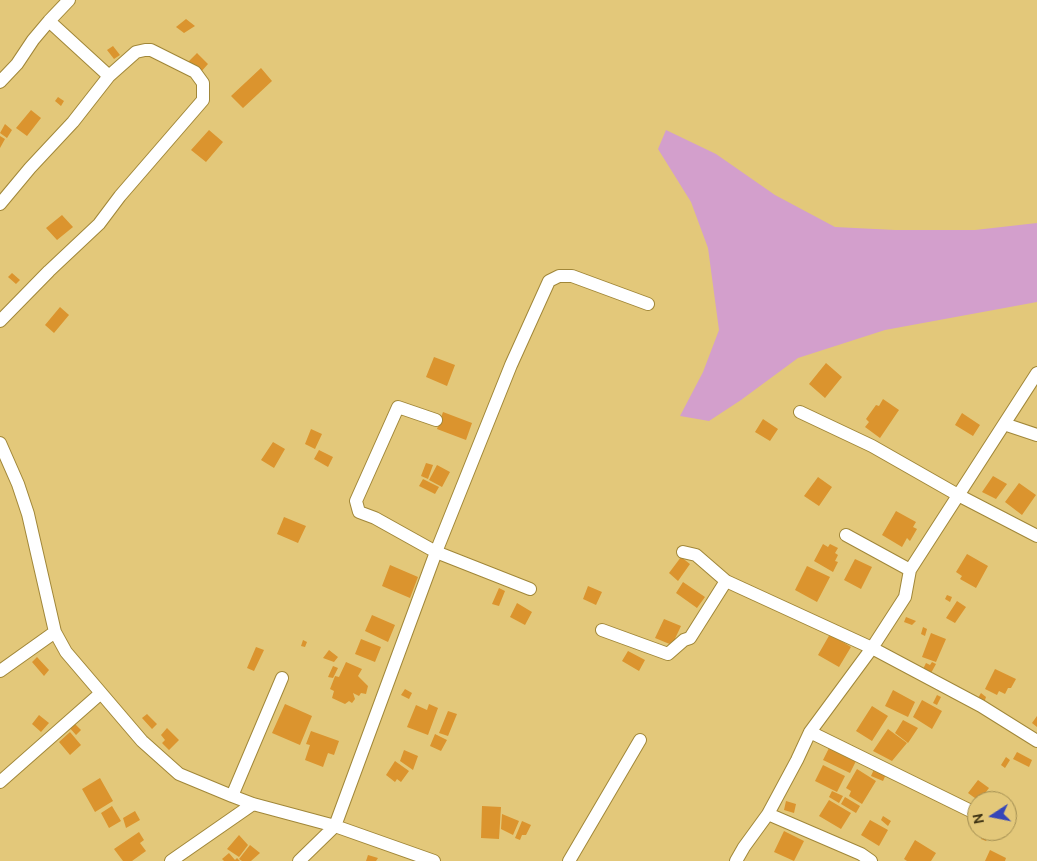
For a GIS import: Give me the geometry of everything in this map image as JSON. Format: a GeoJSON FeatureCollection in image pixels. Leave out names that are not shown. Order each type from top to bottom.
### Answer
{"type":"FeatureCollection","features":[{"type":"Feature","properties":{"kind":"street"},"geometry":{"type":"LineString","coordinates":[[0,82],[17,64],[33,40],[69,0]]}},
{"type":"Feature","properties":{"kind":"street"},"geometry":{"type":"LineString","coordinates":[[49,21],[110,76]]}},
{"type":"Feature","properties":{"kind":"street"},"geometry":{"type":"LineString","coordinates":[[0,204],[73,122],[110,76],[136,52],[152,50],[195,72],[203,83],[203,100],[120,196],[99,224],[0,321]]}},
{"type":"Feature","properties":{"kind":"street"},"geometry":{"type":"LineString","coordinates":[[299,861],[335,826],[436,552],[511,365],[550,281],[559,276],[572,276],[648,304]]}},
{"type":"Feature","properties":{"kind":"street"},"geometry":{"type":"LineString","coordinates":[[736,861],[768,814],[798,760],[810,732],[872,648],[905,596],[910,570],[1037,373]]}},
{"type":"Feature","properties":{"kind":"street"},"geometry":{"type":"LineString","coordinates":[[436,420],[398,407],[356,500],[360,512],[375,518],[436,552],[530,589]]}},
{"type":"Feature","properties":{"kind":"street"},"geometry":{"type":"LineString","coordinates":[[800,412],[872,446],[1037,536]]}},
{"type":"Feature","properties":{"kind":"street"},"geometry":{"type":"LineString","coordinates":[[1004,424],[1037,435]]}},
{"type":"Feature","properties":{"kind":"street"},"geometry":{"type":"LineString","coordinates":[[0,443],[18,484],[28,514],[54,632],[66,652],[142,741],[180,774],[232,796],[253,804],[335,826],[434,861]]}},
{"type":"Feature","properties":{"kind":"street"},"geometry":{"type":"LineString","coordinates":[[846,535],[910,570]]}},
{"type":"Feature","properties":{"kind":"street"},"geometry":{"type":"LineString","coordinates":[[683,552],[696,555],[726,581],[872,648],[980,706],[1037,741]]}},
{"type":"Feature","properties":{"kind":"street"},"geometry":{"type":"LineString","coordinates":[[602,630],[668,654],[684,640],[690,638],[726,581]]}},
{"type":"Feature","properties":{"kind":"street"},"geometry":{"type":"LineString","coordinates":[[0,671],[54,632]]}},
{"type":"Feature","properties":{"kind":"street"},"geometry":{"type":"LineString","coordinates":[[232,796],[282,678]]}},
{"type":"Feature","properties":{"kind":"street"},"geometry":{"type":"LineString","coordinates":[[0,782],[101,693]]}},
{"type":"Feature","properties":{"kind":"street"},"geometry":{"type":"LineString","coordinates":[[810,732],[967,809]]}},
{"type":"Feature","properties":{"kind":"street"},"geometry":{"type":"LineString","coordinates":[[569,861],[640,740]]}},
{"type":"Feature","properties":{"kind":"street"},"geometry":{"type":"LineString","coordinates":[[172,861],[253,804]]}},
{"type":"Feature","properties":{"kind":"street"},"geometry":{"type":"LineString","coordinates":[[768,814],[861,854],[871,861]]}},
{"type":"Feature","properties":{"kind":"shaded area"},"geometry":{"type":"Polygon","coordinates":[[[666,130],[716,154],[775,195],[835,227],[895,230],[975,230],[1037,223],[1037,302],[885,330],[798,358],[709,421],[680,416],[703,372],[719,330],[708,248],[691,202],[658,149],[666,130]]]}},
{"type":"Feature","properties":{"kind":"building"},"geometry":{"type":"Polygon","coordinates":[[[186,19],[195,26],[184,33],[176,27],[186,19]]]}},
{"type":"Feature","properties":{"kind":"building"},"geometry":{"type":"Polygon","coordinates":[[[113,46],[120,55],[114,59],[107,50],[113,46]]]}},
{"type":"Feature","properties":{"kind":"building"},"geometry":{"type":"Polygon","coordinates":[[[197,53],[208,64],[200,73],[188,62],[197,53]]]}},
{"type":"Feature","properties":{"kind":"building"},"geometry":{"type":"Polygon","coordinates":[[[261,68],[272,81],[243,108],[231,96],[261,68]]]}},
{"type":"Feature","properties":{"kind":"building"},"geometry":{"type":"Polygon","coordinates":[[[58,97],[64,101],[61,106],[55,101],[58,97]]]}},
{"type":"Feature","properties":{"kind":"building"},"geometry":{"type":"Polygon","coordinates":[[[31,110],[41,118],[27,136],[16,128],[31,110]]]}},
{"type":"Feature","properties":{"kind":"building"},"geometry":{"type":"Polygon","coordinates":[[[5,124],[12,130],[7,138],[0,133],[5,124]]]}},
{"type":"Feature","properties":{"kind":"building"},"geometry":{"type":"Polygon","coordinates":[[[209,130],[223,142],[206,162],[191,150],[209,130]]]}},
{"type":"Feature","properties":{"kind":"building"},"geometry":{"type":"Polygon","coordinates":[[[0,136],[5,139],[0,148],[0,136]]]}},
{"type":"Feature","properties":{"kind":"building"},"geometry":{"type":"Polygon","coordinates":[[[62,215],[73,227],[57,240],[46,228],[62,215]]]}},
{"type":"Feature","properties":{"kind":"building"},"geometry":{"type":"Polygon","coordinates":[[[12,273],[20,280],[16,284],[8,277],[12,273]]]}},
{"type":"Feature","properties":{"kind":"building"},"geometry":{"type":"Polygon","coordinates":[[[60,307],[69,315],[54,333],[45,325],[60,307]]]}},
{"type":"Feature","properties":{"kind":"building"},"geometry":{"type":"Polygon","coordinates":[[[434,357],[455,365],[447,386],[426,377],[434,357]]]}},
{"type":"Feature","properties":{"kind":"building"},"geometry":{"type":"Polygon","coordinates":[[[826,363],[842,377],[825,398],[809,384],[826,363]]]}},
{"type":"Feature","properties":{"kind":"building"},"geometry":{"type":"Polygon","coordinates":[[[883,399],[899,410],[880,438],[865,427],[869,422],[866,419],[883,399]]]}},
{"type":"Feature","properties":{"kind":"building"},"geometry":{"type":"Polygon","coordinates":[[[443,412],[472,423],[466,440],[437,429],[443,412]]]}},
{"type":"Feature","properties":{"kind":"building"},"geometry":{"type":"Polygon","coordinates":[[[962,413],[980,425],[973,436],[955,425],[962,413]]]}},
{"type":"Feature","properties":{"kind":"building"},"geometry":{"type":"Polygon","coordinates":[[[763,419],[778,429],[770,441],[755,432],[763,419]]]}},
{"type":"Feature","properties":{"kind":"building"},"geometry":{"type":"Polygon","coordinates":[[[311,429],[322,434],[315,449],[305,444],[311,429]]]}},
{"type":"Feature","properties":{"kind":"building"},"geometry":{"type":"Polygon","coordinates":[[[273,442],[285,449],[274,468],[261,460],[273,442]]]}},
{"type":"Feature","properties":{"kind":"building"},"geometry":{"type":"Polygon","coordinates":[[[319,450],[333,457],[328,467],[314,459],[319,450]]]}},
{"type":"Feature","properties":{"kind":"building"},"geometry":{"type":"Polygon","coordinates":[[[426,463],[433,465],[428,479],[421,476],[426,463]]]}},
{"type":"Feature","properties":{"kind":"building"},"geometry":{"type":"Polygon","coordinates":[[[437,465],[450,472],[442,487],[429,480],[437,465]]]}},
{"type":"Feature","properties":{"kind":"building"},"geometry":{"type":"Polygon","coordinates":[[[993,476],[1007,484],[996,499],[982,492],[993,476]]]}},
{"type":"Feature","properties":{"kind":"building"},"geometry":{"type":"Polygon","coordinates":[[[818,477],[832,487],[819,506],[804,496],[818,477]]]}},
{"type":"Feature","properties":{"kind":"building"},"geometry":{"type":"Polygon","coordinates":[[[423,479],[439,487],[435,494],[419,486],[423,479]]]}},
{"type":"Feature","properties":{"kind":"building"},"geometry":{"type":"Polygon","coordinates":[[[1019,483],[1036,495],[1022,515],[1005,502],[1019,483]]]}},
{"type":"Feature","properties":{"kind":"building"},"geometry":{"type":"Polygon","coordinates":[[[896,511],[916,522],[913,527],[917,529],[910,541],[907,538],[902,547],[882,535],[896,511]]]}},
{"type":"Feature","properties":{"kind":"building"},"geometry":{"type":"Polygon","coordinates":[[[284,517],[306,526],[298,543],[277,534],[284,517]]]}},
{"type":"Feature","properties":{"kind":"building"},"geometry":{"type":"Polygon","coordinates":[[[823,544],[828,547],[830,544],[838,548],[835,553],[838,555],[835,561],[838,562],[833,572],[814,561],[823,544]]]}},
{"type":"Feature","properties":{"kind":"building"},"geometry":{"type":"Polygon","coordinates":[[[967,554],[988,566],[976,588],[960,579],[962,576],[956,572],[967,554]]]}},
{"type":"Feature","properties":{"kind":"building"},"geometry":{"type":"Polygon","coordinates":[[[681,557],[690,564],[678,581],[669,573],[681,557]]]}},
{"type":"Feature","properties":{"kind":"building"},"geometry":{"type":"Polygon","coordinates":[[[855,559],[872,567],[861,589],[844,580],[855,559]]]}},
{"type":"Feature","properties":{"kind":"building"},"geometry":{"type":"Polygon","coordinates":[[[390,565],[418,577],[410,598],[382,586],[390,565]]]}},
{"type":"Feature","properties":{"kind":"building"},"geometry":{"type":"Polygon","coordinates":[[[807,566],[830,577],[817,602],[795,590],[807,566]]]}},
{"type":"Feature","properties":{"kind":"building"},"geometry":{"type":"Polygon","coordinates":[[[683,582],[705,597],[697,608],[676,593],[683,582]]]}},
{"type":"Feature","properties":{"kind":"building"},"geometry":{"type":"Polygon","coordinates":[[[588,586],[602,592],[596,605],[583,599],[588,586]]]}},
{"type":"Feature","properties":{"kind":"building"},"geometry":{"type":"Polygon","coordinates":[[[499,588],[505,591],[499,606],[492,604],[499,588]]]}},
{"type":"Feature","properties":{"kind":"building"},"geometry":{"type":"Polygon","coordinates":[[[947,595],[952,597],[950,602],[945,599],[947,595]]]}},
{"type":"Feature","properties":{"kind":"building"},"geometry":{"type":"Polygon","coordinates":[[[957,601],[966,607],[955,623],[946,618],[957,601]]]}},
{"type":"Feature","properties":{"kind":"building"},"geometry":{"type":"Polygon","coordinates":[[[517,603],[532,612],[525,625],[510,617],[517,603]]]}},
{"type":"Feature","properties":{"kind":"building"},"geometry":{"type":"Polygon","coordinates":[[[372,615],[395,625],[388,642],[365,631],[372,615]]]}},
{"type":"Feature","properties":{"kind":"building"},"geometry":{"type":"Polygon","coordinates":[[[906,617],[916,621],[912,625],[904,622],[906,617]]]}},
{"type":"Feature","properties":{"kind":"building"},"geometry":{"type":"Polygon","coordinates":[[[664,619],[681,626],[672,645],[655,638],[664,619]]]}},
{"type":"Feature","properties":{"kind":"building"},"geometry":{"type":"Polygon","coordinates":[[[923,627],[927,629],[925,636],[921,634],[923,627]]]}},
{"type":"Feature","properties":{"kind":"building"},"geometry":{"type":"Polygon","coordinates":[[[931,633],[946,639],[936,662],[922,657],[931,633]]]}},
{"type":"Feature","properties":{"kind":"building"},"geometry":{"type":"Polygon","coordinates":[[[830,634],[851,647],[839,667],[818,655],[830,634]]]}},
{"type":"Feature","properties":{"kind":"building"},"geometry":{"type":"Polygon","coordinates":[[[361,639],[381,647],[375,662],[355,654],[361,639]]]}},
{"type":"Feature","properties":{"kind":"building"},"geometry":{"type":"Polygon","coordinates":[[[303,640],[307,642],[305,647],[301,646],[303,640]]]}},
{"type":"Feature","properties":{"kind":"building"},"geometry":{"type":"Polygon","coordinates":[[[256,647],[264,650],[254,671],[247,668],[256,647]]]}},
{"type":"Feature","properties":{"kind":"building"},"geometry":{"type":"Polygon","coordinates":[[[329,650],[338,657],[334,662],[323,658],[329,650]]]}},
{"type":"Feature","properties":{"kind":"building"},"geometry":{"type":"Polygon","coordinates":[[[628,651],[645,660],[639,671],[622,661],[628,651]]]}},
{"type":"Feature","properties":{"kind":"building"},"geometry":{"type":"Polygon","coordinates":[[[37,657],[49,670],[44,676],[32,662],[37,657]]]}},
{"type":"Feature","properties":{"kind":"building"},"geometry":{"type":"Polygon","coordinates":[[[346,662],[362,669],[358,676],[368,686],[366,694],[361,693],[359,696],[353,693],[355,699],[352,703],[349,701],[345,704],[332,698],[334,691],[330,689],[335,676],[339,677],[346,662]]]}},
{"type":"Feature","properties":{"kind":"building"},"geometry":{"type":"Polygon","coordinates":[[[932,662],[936,664],[931,673],[923,669],[926,663],[930,665],[932,662]]]}},
{"type":"Feature","properties":{"kind":"building"},"geometry":{"type":"Polygon","coordinates":[[[333,666],[338,668],[333,678],[328,677],[333,666]]]}},
{"type":"Feature","properties":{"kind":"building"},"geometry":{"type":"Polygon","coordinates":[[[995,669],[1016,679],[1005,694],[999,691],[997,695],[985,689],[995,669]]]}},
{"type":"Feature","properties":{"kind":"building"},"geometry":{"type":"Polygon","coordinates":[[[405,689],[412,693],[409,699],[401,695],[405,689]]]}},
{"type":"Feature","properties":{"kind":"building"},"geometry":{"type":"Polygon","coordinates":[[[893,690],[915,702],[908,717],[885,706],[893,690]]]}},
{"type":"Feature","properties":{"kind":"building"},"geometry":{"type":"Polygon","coordinates":[[[981,693],[986,697],[984,703],[978,698],[981,693]]]}},
{"type":"Feature","properties":{"kind":"building"},"geometry":{"type":"Polygon","coordinates":[[[937,695],[941,697],[937,705],[933,703],[937,695]]]}},
{"type":"Feature","properties":{"kind":"building"},"geometry":{"type":"Polygon","coordinates":[[[922,700],[942,711],[932,729],[913,717],[922,700]]]}},
{"type":"Feature","properties":{"kind":"building"},"geometry":{"type":"Polygon","coordinates":[[[285,704],[312,716],[300,745],[272,733],[285,704]]]}},
{"type":"Feature","properties":{"kind":"building"},"geometry":{"type":"Polygon","coordinates":[[[429,704],[438,708],[428,735],[407,727],[416,705],[427,710],[429,704]]]}},
{"type":"Feature","properties":{"kind":"building"},"geometry":{"type":"Polygon","coordinates":[[[872,706],[888,716],[872,741],[856,731],[872,706]]]}},
{"type":"Feature","properties":{"kind":"building"},"geometry":{"type":"Polygon","coordinates":[[[448,711],[457,714],[448,736],[439,733],[448,711]]]}},
{"type":"Feature","properties":{"kind":"building"},"geometry":{"type":"Polygon","coordinates":[[[147,714],[157,724],[152,729],[142,718],[147,714]]]}},
{"type":"Feature","properties":{"kind":"building"},"geometry":{"type":"Polygon","coordinates":[[[39,715],[49,723],[41,732],[32,724],[39,715]]]}},
{"type":"Feature","properties":{"kind":"building"},"geometry":{"type":"Polygon","coordinates":[[[1037,716],[1037,727],[1032,723],[1037,716]]]}},
{"type":"Feature","properties":{"kind":"building"},"geometry":{"type":"Polygon","coordinates":[[[903,720],[918,728],[908,743],[895,733],[903,720]]]}},
{"type":"Feature","properties":{"kind":"building"},"geometry":{"type":"Polygon","coordinates":[[[73,722],[81,730],[76,735],[68,726],[73,722]]]}},
{"type":"Feature","properties":{"kind":"building"},"geometry":{"type":"Polygon","coordinates":[[[167,728],[179,740],[169,750],[162,743],[165,740],[161,735],[167,728]]]}},
{"type":"Feature","properties":{"kind":"building"},"geometry":{"type":"Polygon","coordinates":[[[888,729],[907,743],[892,761],[873,751],[888,729]]]}},
{"type":"Feature","properties":{"kind":"building"},"geometry":{"type":"Polygon","coordinates":[[[311,731],[339,741],[334,755],[328,753],[323,767],[305,760],[310,745],[306,744],[311,731]]]}},
{"type":"Feature","properties":{"kind":"building"},"geometry":{"type":"Polygon","coordinates":[[[70,732],[81,745],[70,755],[59,742],[70,732]]]}},
{"type":"Feature","properties":{"kind":"building"},"geometry":{"type":"Polygon","coordinates":[[[435,734],[447,740],[441,751],[430,746],[435,734]]]}},
{"type":"Feature","properties":{"kind":"building"},"geometry":{"type":"Polygon","coordinates":[[[829,748],[856,761],[850,773],[823,760],[829,748]]]}},
{"type":"Feature","properties":{"kind":"building"},"geometry":{"type":"Polygon","coordinates":[[[404,750],[418,756],[413,770],[400,761],[404,750]]]}},
{"type":"Feature","properties":{"kind":"building"},"geometry":{"type":"Polygon","coordinates":[[[1017,752],[1032,760],[1029,767],[1013,759],[1017,752]]]}},
{"type":"Feature","properties":{"kind":"building"},"geometry":{"type":"Polygon","coordinates":[[[1006,757],[1010,760],[1005,768],[1001,765],[1006,757]]]}},
{"type":"Feature","properties":{"kind":"building"},"geometry":{"type":"Polygon","coordinates":[[[395,761],[409,771],[401,782],[397,779],[395,782],[386,775],[395,761]]]}},
{"type":"Feature","properties":{"kind":"building"},"geometry":{"type":"Polygon","coordinates":[[[823,765],[845,776],[837,792],[815,781],[823,765]]]}},
{"type":"Feature","properties":{"kind":"building"},"geometry":{"type":"Polygon","coordinates":[[[875,767],[887,772],[883,781],[871,776],[875,767]]]}},
{"type":"Feature","properties":{"kind":"building"},"geometry":{"type":"Polygon","coordinates":[[[857,769],[876,781],[862,804],[849,796],[851,791],[846,788],[857,769]]]}},
{"type":"Feature","properties":{"kind":"building"},"geometry":{"type":"Polygon","coordinates":[[[100,778],[113,801],[95,812],[82,789],[100,778]]]}},
{"type":"Feature","properties":{"kind":"building"},"geometry":{"type":"Polygon","coordinates":[[[978,780],[989,788],[987,791],[970,791],[978,780]]]}},
{"type":"Feature","properties":{"kind":"building"},"geometry":{"type":"Polygon","coordinates":[[[832,791],[843,796],[839,803],[829,797],[832,791]]]}},
{"type":"Feature","properties":{"kind":"building"},"geometry":{"type":"Polygon","coordinates":[[[845,797],[860,806],[856,813],[841,804],[845,797]]]}},
{"type":"Feature","properties":{"kind":"building"},"geometry":{"type":"Polygon","coordinates":[[[829,800],[851,813],[841,829],[819,816],[829,800]]]}},
{"type":"Feature","properties":{"kind":"building"},"geometry":{"type":"Polygon","coordinates":[[[786,801],[796,804],[794,813],[784,810],[786,801]]]}},
{"type":"Feature","properties":{"kind":"building"},"geometry":{"type":"Polygon","coordinates":[[[112,806],[121,821],[109,828],[101,813],[112,806]]]}},
{"type":"Feature","properties":{"kind":"building"},"geometry":{"type":"Polygon","coordinates":[[[482,806],[501,807],[499,839],[481,838],[482,806]]]}},
{"type":"Feature","properties":{"kind":"building"},"geometry":{"type":"Polygon","coordinates":[[[135,811],[140,820],[126,828],[123,818],[135,811]]]}},
{"type":"Feature","properties":{"kind":"building"},"geometry":{"type":"Polygon","coordinates":[[[502,814],[519,821],[513,835],[501,829],[502,814]]]}},
{"type":"Feature","properties":{"kind":"building"},"geometry":{"type":"Polygon","coordinates":[[[883,816],[891,821],[888,826],[881,820],[883,816]]]}},
{"type":"Feature","properties":{"kind":"building"},"geometry":{"type":"Polygon","coordinates":[[[870,820],[888,830],[879,846],[861,835],[870,820]]]}},
{"type":"Feature","properties":{"kind":"building"},"geometry":{"type":"Polygon","coordinates":[[[522,821],[531,825],[526,835],[522,835],[520,840],[515,838],[522,821]]]}},
{"type":"Feature","properties":{"kind":"building"},"geometry":{"type":"Polygon","coordinates":[[[784,831],[804,841],[794,861],[774,852],[784,831]]]}},
{"type":"Feature","properties":{"kind":"building"},"geometry":{"type":"Polygon","coordinates":[[[139,832],[144,840],[140,843],[146,851],[132,861],[123,861],[114,849],[139,832]]]}},
{"type":"Feature","properties":{"kind":"building"},"geometry":{"type":"Polygon","coordinates":[[[239,835],[248,845],[239,857],[227,849],[239,835]]]}},
{"type":"Feature","properties":{"kind":"building"},"geometry":{"type":"Polygon","coordinates":[[[915,840],[936,853],[931,861],[907,861],[904,859],[915,840]]]}},
{"type":"Feature","properties":{"kind":"building"},"geometry":{"type":"Polygon","coordinates":[[[250,845],[260,853],[251,861],[242,861],[239,859],[250,845]]]}},
{"type":"Feature","properties":{"kind":"building"},"geometry":{"type":"Polygon","coordinates":[[[990,850],[1006,858],[1005,861],[985,861],[990,850]]]}},
{"type":"Feature","properties":{"kind":"building"},"geometry":{"type":"Polygon","coordinates":[[[229,853],[235,860],[237,858],[240,861],[224,861],[222,859],[229,853]]]}},
{"type":"Feature","properties":{"kind":"building"},"geometry":{"type":"Polygon","coordinates":[[[368,855],[378,858],[376,861],[366,861],[368,855]]]}}]}
